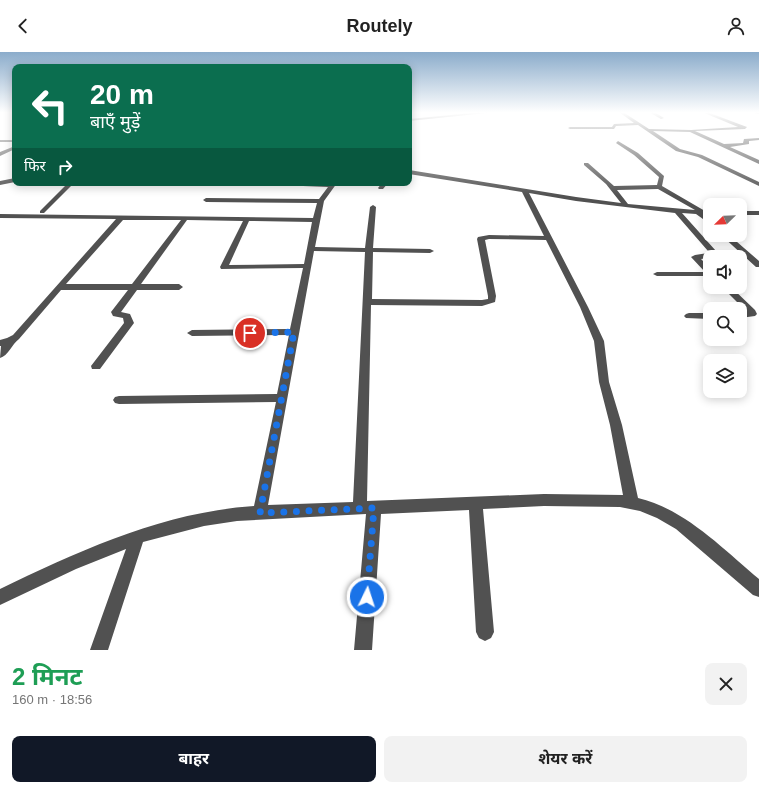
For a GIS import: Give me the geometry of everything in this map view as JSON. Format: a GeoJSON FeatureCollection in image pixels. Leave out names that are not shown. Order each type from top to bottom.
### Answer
{"type":"FeatureCollection","features":[{"type":"Feature","properties":{"kind":"street"},"geometry":{"type":"LineString","coordinates":[[663,140],[678,150],[700,156],[759,184]]}},
{"type":"Feature","properties":{"kind":"street"},"geometry":{"type":"LineString","coordinates":[[711,140],[759,162]]}},
{"type":"Feature","properties":{"kind":"street"},"geometry":{"type":"LineString","coordinates":[[723,146],[744,144],[747,143],[746,140],[747,140]]}},
{"type":"Feature","properties":{"kind":"street"},"geometry":{"type":"LineString","coordinates":[[0,141],[12,141]]}},
{"type":"Feature","properties":{"kind":"street"},"geometry":{"type":"LineString","coordinates":[[618,142],[636,154],[662,176],[659,187]]}},
{"type":"Feature","properties":{"kind":"street"},"geometry":{"type":"LineString","coordinates":[[0,154],[12,148]]}},
{"type":"Feature","properties":{"kind":"street"},"geometry":{"type":"LineString","coordinates":[[586,164],[613,188],[626,205]]}},
{"type":"Feature","properties":{"kind":"street"},"geometry":{"type":"LineString","coordinates":[[412,173],[525,192],[703,213]]}},
{"type":"Feature","properties":{"kind":"street"},"geometry":{"type":"LineString","coordinates":[[0,183],[12,181]]}},
{"type":"Feature","properties":{"kind":"street"},"geometry":{"type":"LineString","coordinates":[[42,212],[68,186]]}},
{"type":"Feature","properties":{"kind":"street"},"geometry":{"type":"LineString","coordinates":[[260,513],[294,332],[312,249],[316,220],[321,201],[332,186]]}},
{"type":"Feature","properties":{"kind":"street"},"geometry":{"type":"LineString","coordinates":[[613,188],[659,187],[703,212]]}},
{"type":"Feature","properties":{"kind":"street"},"geometry":{"type":"LineString","coordinates":[[525,192],[584,307],[598,341],[604,382],[616,425],[632,504]]}},
{"type":"Feature","properties":{"kind":"street"},"geometry":{"type":"LineString","coordinates":[[206,200],[321,201]]}},
{"type":"Feature","properties":{"kind":"street"},"geometry":{"type":"LineString","coordinates":[[363,650],[367,508],[367,302],[369,249],[373,206]]}},
{"type":"Feature","properties":{"kind":"street"},"geometry":{"type":"LineString","coordinates":[[677,211],[711,250]]}},
{"type":"Feature","properties":{"kind":"street"},"geometry":{"type":"LineString","coordinates":[[747,213],[759,213]]}},
{"type":"Feature","properties":{"kind":"street"},"geometry":{"type":"LineString","coordinates":[[0,216],[120,219],[316,220]]}},
{"type":"Feature","properties":{"kind":"street"},"geometry":{"type":"LineString","coordinates":[[0,354],[5,342],[16,337],[120,219]]}},
{"type":"Feature","properties":{"kind":"street"},"geometry":{"type":"LineString","coordinates":[[96,366],[129,323],[127,316],[118,316],[116,312],[185,219]]}},
{"type":"Feature","properties":{"kind":"street"},"geometry":{"type":"LineString","coordinates":[[247,219],[224,267],[308,266]]}},
{"type":"Feature","properties":{"kind":"street"},"geometry":{"type":"LineString","coordinates":[[367,302],[482,303],[490,301],[492,300],[492,296],[481,240],[489,236],[549,238]]}},
{"type":"Feature","properties":{"kind":"street"},"geometry":{"type":"LineString","coordinates":[[733,242],[759,265]]}},
{"type":"Feature","properties":{"kind":"street"},"geometry":{"type":"LineString","coordinates":[[312,249],[430,251]]}},
{"type":"Feature","properties":{"kind":"street"},"geometry":{"type":"LineString","coordinates":[[703,256],[696,257],[703,265]]}},
{"type":"Feature","properties":{"kind":"street"},"geometry":{"type":"LineString","coordinates":[[657,274],[703,273]]}},
{"type":"Feature","properties":{"kind":"street"},"geometry":{"type":"LineString","coordinates":[[59,287],[179,287]]}},
{"type":"Feature","properties":{"kind":"street"},"geometry":{"type":"LineString","coordinates":[[733,294],[742,302]]}},
{"type":"Feature","properties":{"kind":"street"},"geometry":{"type":"LineString","coordinates":[[747,307],[752,312],[752,314],[747,315]]}},
{"type":"Feature","properties":{"kind":"street"},"geometry":{"type":"LineString","coordinates":[[689,316],[703,316]]}},
{"type":"Feature","properties":{"kind":"street"},"geometry":{"type":"LineString","coordinates":[[192,333],[294,332]]}},
{"type":"Feature","properties":{"kind":"street"},"geometry":{"type":"LineString","coordinates":[[119,400],[282,398]]}},
{"type":"Feature","properties":{"kind":"street"},"geometry":{"type":"LineString","coordinates":[[0,597],[71,563],[137,537],[204,519],[237,514],[544,500],[620,501],[662,512],[681,524],[759,589]]}},
{"type":"Feature","properties":{"kind":"street"},"geometry":{"type":"LineString","coordinates":[[476,503],[485,632]]}},
{"type":"Feature","properties":{"kind":"street"},"geometry":{"type":"LineString","coordinates":[[99,650],[137,537]]}},
{"type":"Feature","properties":{"kind":"route"},"geometry":{"type":"LineString","coordinates":[[250,333],[294,332],[260,513],[374,508],[367,597]]}}]}
